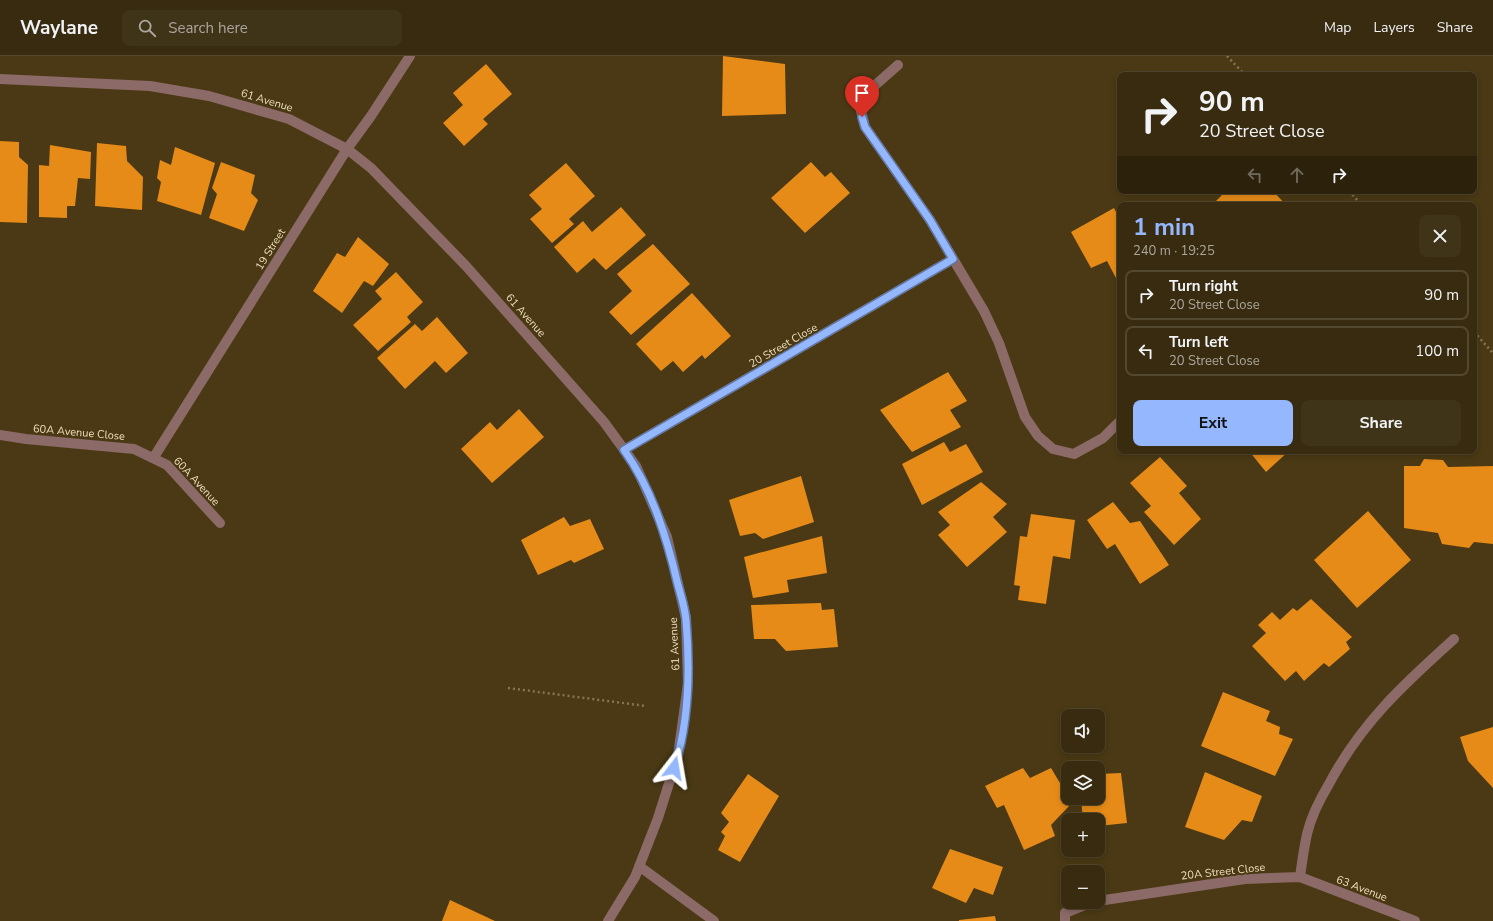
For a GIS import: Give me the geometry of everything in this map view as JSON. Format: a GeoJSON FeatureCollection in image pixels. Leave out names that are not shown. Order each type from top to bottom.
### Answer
{"type":"FeatureCollection","features":[{"type":"Feature","properties":{"kind":"street","name":"19 Street"},"geometry":{"type":"LineString","coordinates":[[154,458],[347,149],[371,116],[410,56]]}},
{"type":"Feature","properties":{"kind":"street"},"geometry":{"type":"LineString","coordinates":[[898,64],[872,88],[860,107],[865,127],[930,220],[984,311],[999,342],[1025,417],[1038,436],[1054,449],[1074,454],[1103,438],[1117,424]]}},
{"type":"Feature","properties":{"kind":"street","name":"61 Avenue"},"geometry":{"type":"LineString","coordinates":[[0,79],[150,86],[209,96],[289,119],[347,149],[371,168],[466,266],[604,422],[636,466],[666,537],[686,618],[688,684],[678,755],[658,818],[635,877],[608,921]]}},
{"type":"Feature","properties":{"kind":"street","name":"20 Street Close"},"geometry":{"type":"LineString","coordinates":[[624,450],[953,259]]}},
{"type":"Feature","properties":{"kind":"street","name":"60A Avenue Close"},"geometry":{"type":"LineString","coordinates":[[0,435],[26,439],[134,448],[154,458]]}},
{"type":"Feature","properties":{"kind":"street","name":"60A Avenue"},"geometry":{"type":"LineString","coordinates":[[154,458],[167,465],[220,523]]}},
{"type":"Feature","properties":{"kind":"street"},"geometry":{"type":"LineString","coordinates":[[1300,877],[1307,833],[1320,800],[1336,769],[1357,737],[1381,708],[1454,639]]}},
{"type":"Feature","properties":{"kind":"street"},"geometry":{"type":"LineString","coordinates":[[639,866],[714,921]]}},
{"type":"Feature","properties":{"kind":"street","name":"20A Street Close"},"geometry":{"type":"LineString","coordinates":[[1105,900],[1245,878],[1300,877]]}},
{"type":"Feature","properties":{"kind":"street","name":"63 Avenue"},"geometry":{"type":"LineString","coordinates":[[1300,877],[1415,921]]}},
{"type":"Feature","properties":{"kind":"street"},"geometry":{"type":"LineString","coordinates":[[1065,917],[1079,909]]}},
{"type":"Feature","properties":{"kind":"path"},"geometry":{"type":"LineString","coordinates":[[1227,56],[1242,72]]}},
{"type":"Feature","properties":{"kind":"path"},"geometry":{"type":"LineString","coordinates":[[1352,194],[1359,202]]}},
{"type":"Feature","properties":{"kind":"path"},"geometry":{"type":"LineString","coordinates":[[1477,335],[1493,353]]}},
{"type":"Feature","properties":{"kind":"path"},"geometry":{"type":"LineString","coordinates":[[508,688],[646,706]]}},
{"type":"Feature","properties":{"kind":"building"},"geometry":{"type":"Polygon","coordinates":[[[723,56],[785,64],[786,114],[722,116],[723,56]]]}},
{"type":"Feature","properties":{"kind":"building"},"geometry":{"type":"Polygon","coordinates":[[[486,64],[512,94],[483,119],[488,124],[464,146],[443,123],[463,105],[453,93],[486,64]]]}},
{"type":"Feature","properties":{"kind":"building"},"geometry":{"type":"Polygon","coordinates":[[[0,141],[19,142],[19,157],[28,165],[27,223],[0,222],[0,141]]]}},
{"type":"Feature","properties":{"kind":"building"},"geometry":{"type":"Polygon","coordinates":[[[97,143],[126,146],[127,161],[143,177],[142,210],[95,206],[97,143]]]}},
{"type":"Feature","properties":{"kind":"building"},"geometry":{"type":"Polygon","coordinates":[[[50,145],[91,152],[90,179],[78,178],[75,206],[67,206],[67,218],[39,217],[39,165],[49,166],[50,145]]]}},
{"type":"Feature","properties":{"kind":"building"},"geometry":{"type":"Polygon","coordinates":[[[175,147],[215,163],[201,215],[157,201],[161,182],[157,178],[160,160],[171,165],[175,147]]]}},
{"type":"Feature","properties":{"kind":"building"},"geometry":{"type":"Polygon","coordinates":[[[221,162],[255,175],[251,193],[258,200],[244,231],[209,218],[217,194],[212,188],[221,162]]]}},
{"type":"Feature","properties":{"kind":"building"},"geometry":{"type":"Polygon","coordinates":[[[811,162],[825,177],[831,172],[850,193],[805,233],[771,198],[811,162]]]}},
{"type":"Feature","properties":{"kind":"building"},"geometry":{"type":"Polygon","coordinates":[[[566,163],[595,196],[569,219],[574,224],[552,243],[530,219],[542,209],[529,195],[566,163]]]}},
{"type":"Feature","properties":{"kind":"building"},"geometry":{"type":"Polygon","coordinates":[[[1223,194],[1276,194],[1283,202],[1215,202],[1223,194]]]}},
{"type":"Feature","properties":{"kind":"building"},"geometry":{"type":"Polygon","coordinates":[[[621,207],[646,235],[606,270],[594,258],[577,273],[554,247],[583,221],[592,232],[621,207]]]}},
{"type":"Feature","properties":{"kind":"building"},"geometry":{"type":"Polygon","coordinates":[[[1114,208],[1117,214],[1117,280],[1107,261],[1091,268],[1071,232],[1114,208]]]}},
{"type":"Feature","properties":{"kind":"building"},"geometry":{"type":"Polygon","coordinates":[[[358,237],[389,264],[373,286],[364,281],[342,313],[313,291],[337,253],[345,257],[358,237]]]}},
{"type":"Feature","properties":{"kind":"building"},"geometry":{"type":"Polygon","coordinates":[[[653,244],[690,284],[631,335],[609,312],[632,291],[617,274],[653,244]]]}},
{"type":"Feature","properties":{"kind":"building"},"geometry":{"type":"Polygon","coordinates":[[[396,272],[423,302],[407,317],[411,322],[378,351],[353,325],[382,299],[375,291],[396,272]]]}},
{"type":"Feature","properties":{"kind":"building"},"geometry":{"type":"Polygon","coordinates":[[[692,293],[731,336],[705,359],[702,355],[683,372],[673,361],[661,371],[636,344],[692,293]]]}},
{"type":"Feature","properties":{"kind":"building"},"geometry":{"type":"Polygon","coordinates":[[[437,317],[468,353],[446,373],[435,361],[405,389],[377,358],[415,324],[422,331],[437,317]]]}},
{"type":"Feature","properties":{"kind":"building"},"geometry":{"type":"Polygon","coordinates":[[[948,372],[967,401],[950,410],[961,427],[912,452],[880,410],[948,372]]]}},
{"type":"Feature","properties":{"kind":"building"},"geometry":{"type":"Polygon","coordinates":[[[519,409],[544,437],[492,483],[461,449],[490,422],[497,430],[519,409]]]}},
{"type":"Feature","properties":{"kind":"building"},"geometry":{"type":"Polygon","coordinates":[[[944,442],[950,452],[966,444],[983,472],[922,505],[902,464],[944,442]]]}},
{"type":"Feature","properties":{"kind":"building"},"geometry":{"type":"Polygon","coordinates":[[[1251,454],[1286,454],[1266,472],[1251,454]]]}},
{"type":"Feature","properties":{"kind":"building"},"geometry":{"type":"Polygon","coordinates":[[[1160,457],[1187,486],[1179,493],[1201,519],[1174,545],[1144,512],[1151,506],[1130,483],[1160,457]]]}},
{"type":"Feature","properties":{"kind":"building"},"geometry":{"type":"Polygon","coordinates":[[[1424,459],[1443,460],[1448,467],[1493,466],[1493,544],[1474,542],[1469,548],[1442,544],[1438,533],[1404,528],[1404,466],[1420,466],[1424,459]]]}},
{"type":"Feature","properties":{"kind":"building"},"geometry":{"type":"Polygon","coordinates":[[[801,476],[814,522],[763,539],[755,533],[740,536],[729,500],[801,476]]]}},
{"type":"Feature","properties":{"kind":"building"},"geometry":{"type":"Polygon","coordinates":[[[981,482],[1007,504],[993,517],[1007,532],[967,567],[938,535],[950,525],[938,512],[981,482]]]}},
{"type":"Feature","properties":{"kind":"building"},"geometry":{"type":"Polygon","coordinates":[[[1113,502],[1130,523],[1140,521],[1169,565],[1140,584],[1115,544],[1107,549],[1087,520],[1113,502]]]}},
{"type":"Feature","properties":{"kind":"building"},"geometry":{"type":"Polygon","coordinates":[[[1368,511],[1411,560],[1357,608],[1314,560],[1368,511]]]}},
{"type":"Feature","properties":{"kind":"building"},"geometry":{"type":"Polygon","coordinates":[[[1031,514],[1075,520],[1070,559],[1053,556],[1046,604],[1018,600],[1020,586],[1014,585],[1020,536],[1027,537],[1031,514]]]}},
{"type":"Feature","properties":{"kind":"building"},"geometry":{"type":"Polygon","coordinates":[[[564,517],[570,526],[590,519],[604,549],[574,563],[571,560],[538,575],[521,540],[564,517]]]}},
{"type":"Feature","properties":{"kind":"building"},"geometry":{"type":"Polygon","coordinates":[[[822,536],[827,573],[787,580],[789,592],[753,598],[744,557],[822,536]]]}},
{"type":"Feature","properties":{"kind":"building"},"geometry":{"type":"Polygon","coordinates":[[[1311,599],[1352,637],[1346,642],[1350,649],[1329,667],[1324,663],[1304,681],[1296,671],[1285,681],[1252,646],[1266,633],[1258,625],[1272,612],[1280,620],[1293,608],[1297,611],[1311,599]]]}},
{"type":"Feature","properties":{"kind":"building"},"geometry":{"type":"Polygon","coordinates":[[[821,603],[822,610],[834,609],[838,647],[786,651],[775,639],[754,639],[751,605],[821,603]]]}},
{"type":"Feature","properties":{"kind":"building"},"geometry":{"type":"Polygon","coordinates":[[[1223,692],[1270,711],[1266,721],[1280,727],[1279,734],[1293,739],[1275,776],[1201,746],[1223,692]]]}},
{"type":"Feature","properties":{"kind":"building"},"geometry":{"type":"Polygon","coordinates":[[[1493,727],[1493,788],[1468,761],[1460,737],[1493,727]]]}},
{"type":"Feature","properties":{"kind":"building"},"geometry":{"type":"Polygon","coordinates":[[[1023,768],[1030,778],[1051,768],[1061,785],[1061,805],[1070,805],[1051,825],[1055,836],[1024,850],[1004,805],[997,808],[985,786],[1023,768]]]}},
{"type":"Feature","properties":{"kind":"building"},"geometry":{"type":"Polygon","coordinates":[[[1205,772],[1262,796],[1252,822],[1242,820],[1224,840],[1185,827],[1205,772]]]}},
{"type":"Feature","properties":{"kind":"building"},"geometry":{"type":"Polygon","coordinates":[[[1121,773],[1127,823],[1105,825],[1105,813],[1082,813],[1082,805],[1105,805],[1105,774],[1121,773]]]}},
{"type":"Feature","properties":{"kind":"building"},"geometry":{"type":"Polygon","coordinates":[[[748,774],[779,796],[740,862],[718,850],[725,836],[721,832],[729,822],[721,813],[748,774]]]}},
{"type":"Feature","properties":{"kind":"building"},"geometry":{"type":"Polygon","coordinates":[[[950,849],[1003,867],[993,895],[974,888],[966,903],[932,888],[950,849]]]}},
{"type":"Feature","properties":{"kind":"building"},"geometry":{"type":"Polygon","coordinates":[[[450,900],[495,921],[442,921],[450,900]]]}},
{"type":"Feature","properties":{"kind":"building"},"geometry":{"type":"Polygon","coordinates":[[[995,916],[996,921],[959,921],[959,920],[995,916]]]}},
{"type":"Feature","properties":{"kind":"route"},"geometry":{"type":"LineString","coordinates":[[674,768],[678,755],[688,684],[686,618],[666,537],[636,466],[624,450],[921,279],[953,259],[930,220],[865,127],[862,117]]}}]}
